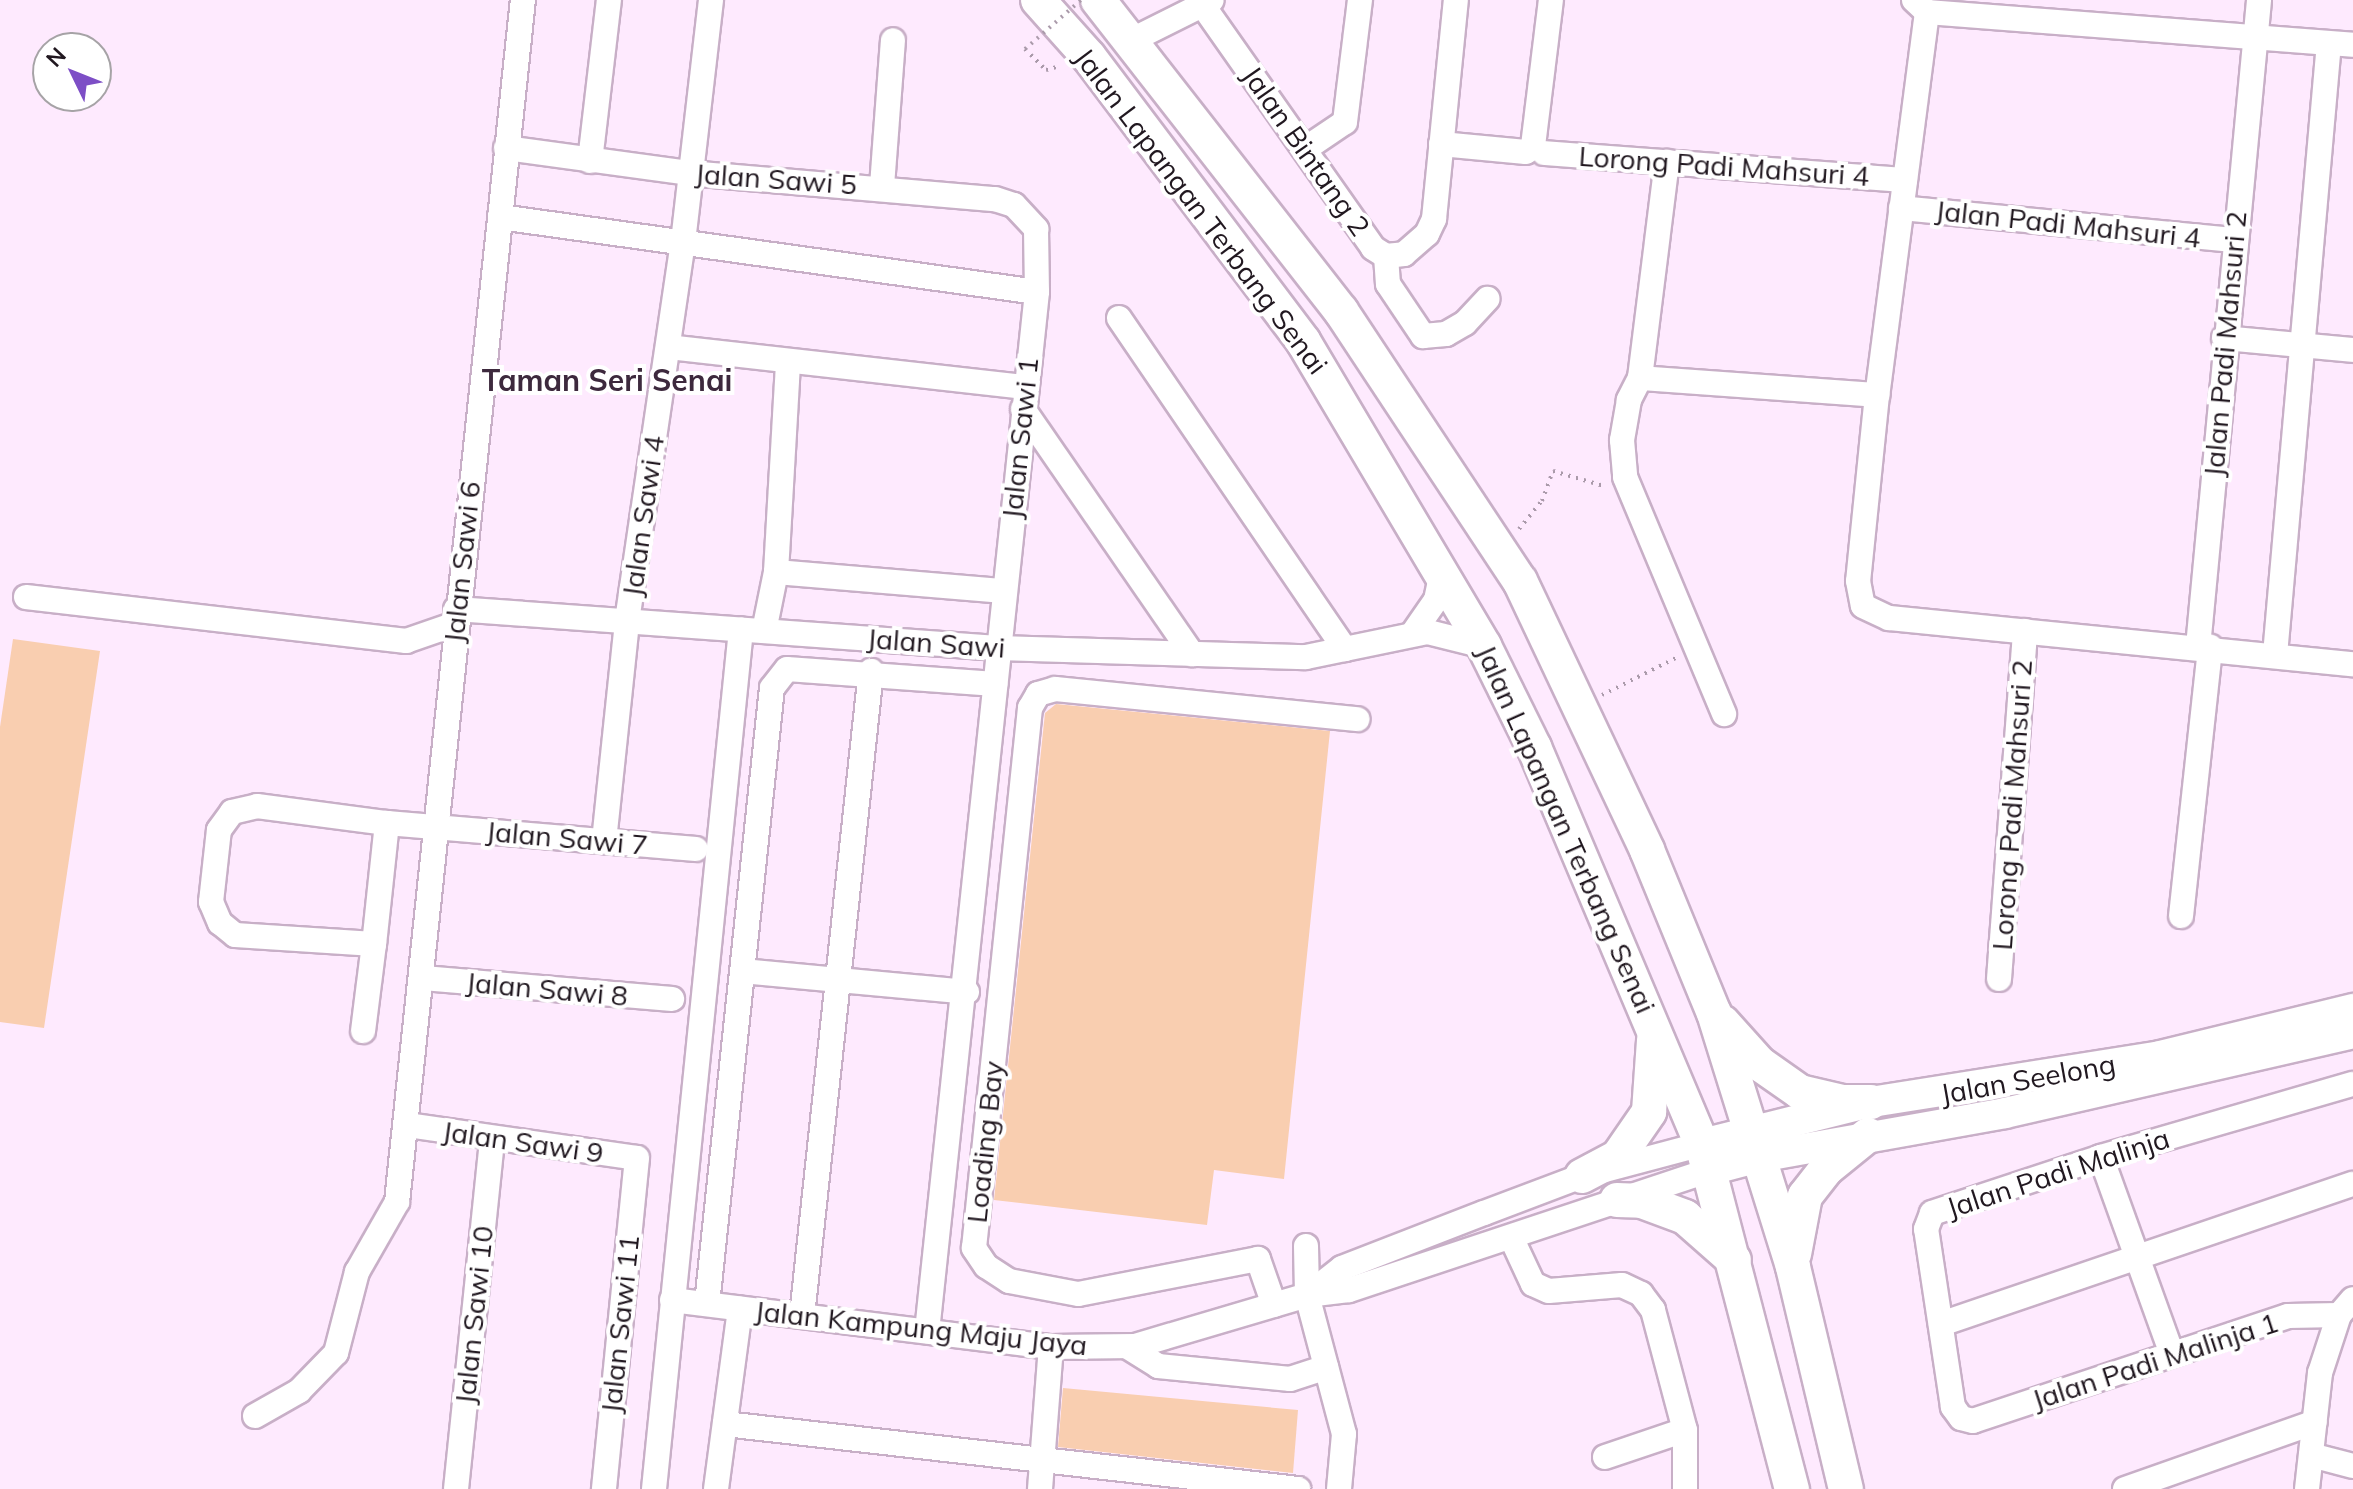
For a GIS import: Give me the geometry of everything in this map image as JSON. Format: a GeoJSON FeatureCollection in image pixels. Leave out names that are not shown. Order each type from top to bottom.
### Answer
{"type":"FeatureCollection","features":[{"type":"Feature","properties":{"kind":"highway","name":"Jalan Lapangan Terbang Senai"},"geometry":{"type":"LineString","coordinates":[[1038,0],[1089,57],[1303,341],[1484,646],[1534,747],[1654,1023],[1706,1157],[1792,1489]]}},
{"type":"Feature","properties":{"kind":"highway","name":"Jalan Lapangan Terbang Senai"},"geometry":{"type":"LineString","coordinates":[[1098,0],[1341,311],[1498,545],[1582,705],[1714,1013],[1793,1267],[1846,1489]]}},
{"type":"Feature","properties":{"kind":"highway"},"geometry":{"type":"LineString","coordinates":[[1714,1013],[1778,1079],[1870,1118],[1805,1196],[1793,1267]]}},
{"type":"Feature","properties":{"kind":"highway"},"geometry":{"type":"LineString","coordinates":[[1582,1176],[1618,1157],[1649,1112],[1654,1023]]}},
{"type":"Feature","properties":{"kind":"highway"},"geometry":{"type":"LineString","coordinates":[[1617,1200],[1642,1201],[1685,1217],[1734,1260]]}},
{"type":"Feature","properties":{"kind":"main road","name":"Jalan Seelong"},"geometry":{"type":"LineString","coordinates":[[1706,1157],[1755,1143],[2160,1056],[2353,1009]]}},
{"type":"Feature","properties":{"kind":"main road","name":"Jalan Seelong"},"geometry":{"type":"LineString","coordinates":[[1870,1118],[2005,1113],[2353,1033]]}},
{"type":"Feature","properties":{"kind":"street","name":"Jalan Sawi 6"},"geometry":{"type":"LineString","coordinates":[[255,1416],[299,1391],[336,1353],[357,1272],[397,1202],[408,1125],[456,617],[523,0]]}},
{"type":"Feature","properties":{"kind":"street"},"geometry":{"type":"LineString","coordinates":[[590,161],[609,0]]}},
{"type":"Feature","properties":{"kind":"street","name":"Jalan Sawi 4"},"geometry":{"type":"LineString","coordinates":[[604,841],[627,621],[683,242],[711,0]]}},
{"type":"Feature","properties":{"kind":"street"},"geometry":{"type":"LineString","coordinates":[[1305,149],[1345,122],[1360,0]]}},
{"type":"Feature","properties":{"kind":"street","name":"Jalan Bintang 2"},"geometry":{"type":"LineString","coordinates":[[1205,2],[1373,248],[1386,256],[1404,254],[1427,234],[1441,144],[1456,0]]}},
{"type":"Feature","properties":{"kind":"street"},"geometry":{"type":"LineString","coordinates":[[1441,144],[1526,152],[1533,146],[1551,0]]}},
{"type":"Feature","properties":{"kind":"street","name":"Jalan Padi Mahsuri 2"},"geometry":{"type":"LineString","coordinates":[[2181,916],[2204,647],[2224,338],[2259,0]]}},
{"type":"Feature","properties":{"kind":"street"},"geometry":{"type":"LineString","coordinates":[[1132,40],[1205,2]]}},
{"type":"Feature","properties":{"kind":"street"},"geometry":{"type":"LineString","coordinates":[[2275,655],[2302,346],[2341,44],[2255,40],[1921,6],[1905,180],[1877,395],[1858,581],[1863,606],[1889,618],[2353,664]]}},
{"type":"Feature","properties":{"kind":"street"},"geometry":{"type":"LineString","coordinates":[[882,186],[893,40]]}},
{"type":"Feature","properties":{"kind":"street","name":"Jalan Sawi 5"},"geometry":{"type":"LineString","coordinates":[[506,148],[689,173],[882,186],[995,199],[1014,205],[1036,229]]}},
{"type":"Feature","properties":{"kind":"street","name":"Lorong Padi Mahsuri 4"},"geometry":{"type":"LineString","coordinates":[[1544,153],[1905,180]]}},
{"type":"Feature","properties":{"kind":"street"},"geometry":{"type":"LineString","coordinates":[[1667,162],[1640,378],[1629,400],[1622,440],[1625,477],[1724,714]]}},
{"type":"Feature","properties":{"kind":"street","name":"Jalan Padi Mahsuri 4"},"geometry":{"type":"LineString","coordinates":[[1901,208],[2234,240]]}},
{"type":"Feature","properties":{"kind":"street"},"geometry":{"type":"LineString","coordinates":[[500,217],[1037,292]]}},
{"type":"Feature","properties":{"kind":"street","name":"Jalan Sawi 1"},"geometry":{"type":"LineString","coordinates":[[927,1331],[967,992],[998,648],[1037,292],[1036,229]]}},
{"type":"Feature","properties":{"kind":"street"},"geometry":{"type":"LineString","coordinates":[[1386,256],[1388,284],[1423,336],[1446,334],[1487,299]]}},
{"type":"Feature","properties":{"kind":"street"},"geometry":{"type":"LineString","coordinates":[[1119,318],[1345,649]]}},
{"type":"Feature","properties":{"kind":"street"},"geometry":{"type":"LineString","coordinates":[[2224,338],[2353,350]]}},
{"type":"Feature","properties":{"kind":"street"},"geometry":{"type":"LineString","coordinates":[[668,347],[788,361],[1024,398],[1192,654]]}},
{"type":"Feature","properties":{"kind":"street"},"geometry":{"type":"LineString","coordinates":[[654,1489],[672,1300],[753,630],[776,572],[788,361]]}},
{"type":"Feature","properties":{"kind":"street"},"geometry":{"type":"LineString","coordinates":[[1640,378],[1877,395]]}},
{"type":"Feature","properties":{"kind":"street"},"geometry":{"type":"LineString","coordinates":[[1413,633],[1436,600],[1442,571]]}},
{"type":"Feature","properties":{"kind":"street"},"geometry":{"type":"LineString","coordinates":[[776,572],[1004,591]]}},
{"type":"Feature","properties":{"kind":"street"},"geometry":{"type":"LineString","coordinates":[[26,597],[406,641],[456,617]]}},
{"type":"Feature","properties":{"kind":"street","name":"Jalan Sawi"},"geometry":{"type":"LineString","coordinates":[[456,617],[627,621],[998,648],[1192,654],[1306,657],[1413,633],[1443,634],[1484,646]]}},
{"type":"Feature","properties":{"kind":"street","name":"Lorong Padi Mahsuri 2"},"geometry":{"type":"LineString","coordinates":[[1999,979],[2025,631]]}},
{"type":"Feature","properties":{"kind":"street"},"geometry":{"type":"LineString","coordinates":[[707,1304],[772,688],[787,669],[871,671],[995,684]]}},
{"type":"Feature","properties":{"kind":"street"},"geometry":{"type":"LineString","coordinates":[[802,1316],[871,671]]}},
{"type":"Feature","properties":{"kind":"street"},"geometry":{"type":"LineString","coordinates":[[973,922],[1008,926],[1030,708],[1043,690],[1358,719]]}},
{"type":"Feature","properties":{"kind":"street","name":"Jalan Sawi 7"},"geometry":{"type":"LineString","coordinates":[[374,944],[235,935],[220,923],[211,902],[219,830],[232,812],[257,806],[387,823],[696,849]]}},
{"type":"Feature","properties":{"kind":"street"},"geometry":{"type":"LineString","coordinates":[[363,1031],[387,823]]}},
{"type":"Feature","properties":{"kind":"street","name":"Loading Bay"},"geometry":{"type":"LineString","coordinates":[[1008,926],[974,1248],[986,1266],[1009,1281],[1078,1294],[1258,1259],[1274,1305]]}},
{"type":"Feature","properties":{"kind":"street"},"geometry":{"type":"LineString","coordinates":[[742,971],[967,992]]}},
{"type":"Feature","properties":{"kind":"street","name":"Jalan Sawi 8"},"geometry":{"type":"LineString","coordinates":[[423,978],[672,999]]}},
{"type":"Feature","properties":{"kind":"street","name":"Jalan Padi Malinja"},"geometry":{"type":"LineString","coordinates":[[1973,1421],[1961,1418],[1953,1407],[1926,1229],[1932,1213],[2101,1157],[2353,1084]]}},
{"type":"Feature","properties":{"kind":"street","name":"Jalan Sawi 9"},"geometry":{"type":"LineString","coordinates":[[408,1125],[492,1140],[637,1158]]}},
{"type":"Feature","properties":{"kind":"street","name":"Jalan Sawi 10"},"geometry":{"type":"LineString","coordinates":[[456,1489],[492,1140]]}},
{"type":"Feature","properties":{"kind":"street","name":"Jalan Kampung Maju Jaya"},"geometry":{"type":"LineString","coordinates":[[672,1300],[1051,1347],[1128,1347],[1307,1295],[1349,1290],[1511,1237],[1617,1200],[1706,1157]]}},
{"type":"Feature","properties":{"kind":"street","name":"Jalan Kampung Maju Jaya"},"geometry":{"type":"LineString","coordinates":[[1307,1295],[1342,1268],[1582,1176],[1706,1157]]}},
{"type":"Feature","properties":{"kind":"street"},"geometry":{"type":"LineString","coordinates":[[2101,1157],[2172,1354]]}},
{"type":"Feature","properties":{"kind":"street","name":"Jalan Sawi 11"},"geometry":{"type":"LineString","coordinates":[[604,1489],[637,1158]]}},
{"type":"Feature","properties":{"kind":"street"},"geometry":{"type":"LineString","coordinates":[[1941,1324],[2353,1184]]}},
{"type":"Feature","properties":{"kind":"street"},"geometry":{"type":"LineString","coordinates":[[1511,1237],[1524,1272],[1533,1284],[1549,1291],[1603,1284],[1641,1294],[1653,1310],[1685,1430],[1685,1489]]}},
{"type":"Feature","properties":{"kind":"street"},"geometry":{"type":"LineString","coordinates":[[1306,1246],[1307,1295],[1344,1434],[1339,1489]]}},
{"type":"Feature","properties":{"kind":"street"},"geometry":{"type":"LineString","coordinates":[[2307,1489],[2320,1373],[2346,1307]]}},
{"type":"Feature","properties":{"kind":"street","name":"Jalan Padi Malinja 1"},"geometry":{"type":"LineString","coordinates":[[1973,1421],[2288,1316],[2346,1307]]}},
{"type":"Feature","properties":{"kind":"street"},"geometry":{"type":"LineString","coordinates":[[716,1489],[740,1309]]}},
{"type":"Feature","properties":{"kind":"street"},"geometry":{"type":"LineString","coordinates":[[1040,1489],[1051,1347]]}},
{"type":"Feature","properties":{"kind":"street"},"geometry":{"type":"LineString","coordinates":[[1128,1347],[1158,1366],[1290,1379],[1326,1367]]}},
{"type":"Feature","properties":{"kind":"street"},"geometry":{"type":"LineString","coordinates":[[2125,1489],[2315,1422]]}},
{"type":"Feature","properties":{"kind":"street"},"geometry":{"type":"LineString","coordinates":[[725,1424],[1298,1489]]}},
{"type":"Feature","properties":{"kind":"street"},"geometry":{"type":"LineString","coordinates":[[1605,1457],[1685,1430]]}},
{"type":"Feature","properties":{"kind":"street"},"geometry":{"type":"LineString","coordinates":[[2311,1455],[2353,1466]]}},
{"type":"Feature","properties":{"kind":"path"},"geometry":{"type":"LineString","coordinates":[[1025,49],[1081,0]]}},
{"type":"Feature","properties":{"kind":"path"},"geometry":{"type":"LineString","coordinates":[[1498,545],[1542,501],[1553,471],[1600,488],[1625,477]]}},
{"type":"Feature","properties":{"kind":"path"},"geometry":{"type":"LineString","coordinates":[[1582,705],[1697,648]]}},
{"type":"Feature","properties":{"kind":"building"},"geometry":{"type":"Polygon","coordinates":[[[13,639],[100,651],[44,1028],[0,1022],[0,727],[13,639]]]}},
{"type":"Feature","properties":{"kind":"building"},"geometry":{"type":"Polygon","coordinates":[[[1056,704],[1330,731],[1284,1179],[1214,1170],[1207,1225],[994,1200],[1045,713],[1056,704]]]}},
{"type":"Feature","properties":{"kind":"building"},"geometry":{"type":"Polygon","coordinates":[[[1063,1388],[1298,1410],[1293,1473],[1058,1447],[1063,1388]]]}},
{"type":"Feature","properties":{"kind":"district","name":"Taman Seri Senai"},"geometry":{"type":"Point","coordinates":[607,380]}}]}
